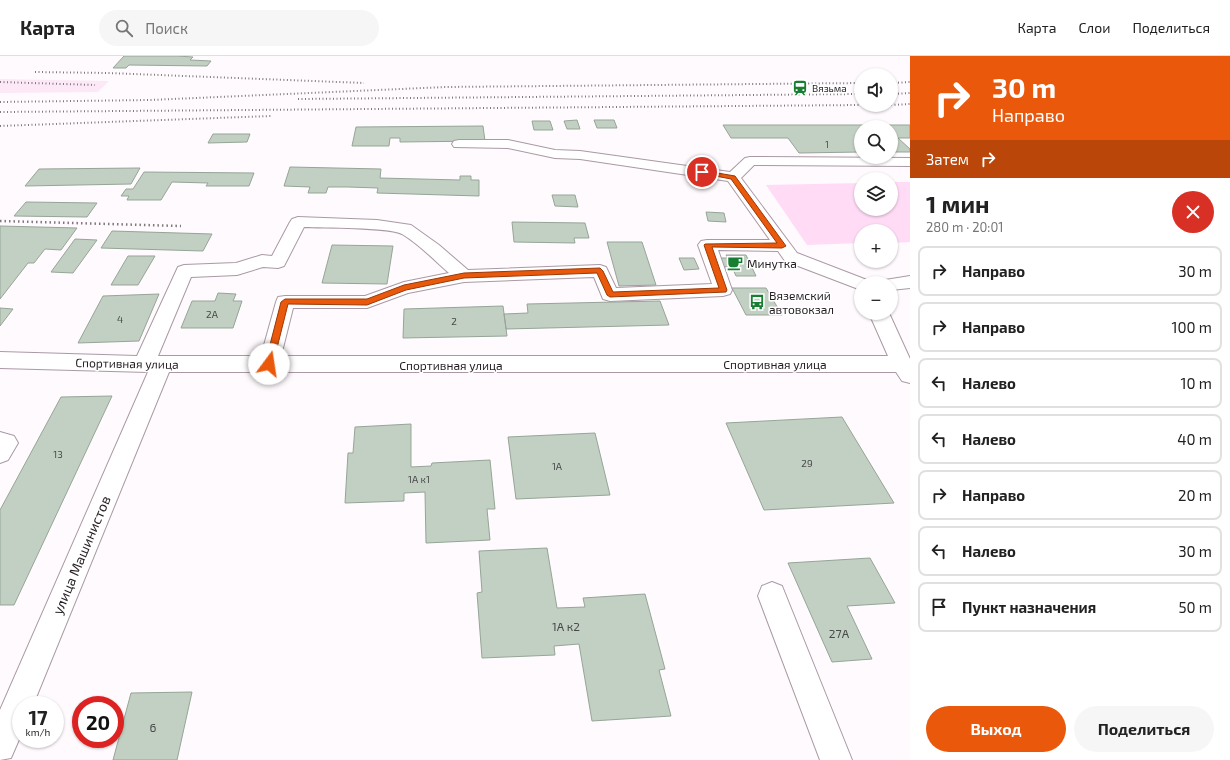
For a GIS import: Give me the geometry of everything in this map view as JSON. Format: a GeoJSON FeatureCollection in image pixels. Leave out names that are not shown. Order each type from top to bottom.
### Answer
{"type":"FeatureCollection","features":[{"type":"Feature","properties":{"kind":"street"},"geometry":{"type":"LineString","coordinates":[[460,144],[508,144],[556,154],[580,155],[733,177],[791,257],[854,281]]}},
{"type":"Feature","properties":{"kind":"street"},"geometry":{"type":"LineString","coordinates":[[733,177],[750,161],[910,162]]}},
{"type":"Feature","properties":{"kind":"street","name":"улица Машинистов"},"geometry":{"type":"LineString","coordinates":[[0,746],[153,364],[184,272],[237,269],[262,261],[278,262],[298,222],[377,224],[405,229],[433,249],[464,276]]}},
{"type":"Feature","properties":{"kind":"street"},"geometry":{"type":"LineString","coordinates":[[269,364],[285,302],[367,302],[404,288],[464,276],[600,271],[610,295],[723,290],[707,245],[782,246]]}},
{"type":"Feature","properties":{"kind":"street"},"geometry":{"type":"LineString","coordinates":[[898,283],[910,282]]}},
{"type":"Feature","properties":{"kind":"street"},"geometry":{"type":"LineString","coordinates":[[882,320],[906,370]]}},
{"type":"Feature","properties":{"kind":"street","name":"Спортивная улица"},"geometry":{"type":"LineString","coordinates":[[0,360],[153,364],[906,370]]}},
{"type":"Feature","properties":{"kind":"street"},"geometry":{"type":"LineString","coordinates":[[0,442],[6,443],[0,453]]}},
{"type":"Feature","properties":{"kind":"street"},"geometry":{"type":"LineString","coordinates":[[772,596],[836,760]]}},
{"type":"Feature","properties":{"kind":"shaded area"},"geometry":{"type":"Polygon","coordinates":[[[0,79],[109,81],[98,92],[0,93],[0,79]]]}},
{"type":"Feature","properties":{"kind":"shaded area"},"geometry":{"type":"Polygon","coordinates":[[[898,182],[910,182],[910,242],[898,243],[898,224],[854,224],[854,243],[807,245],[766,185],[854,183],[854,216],[898,216],[898,182]]]}},
{"type":"Feature","properties":{"kind":"building"},"geometry":{"type":"Polygon","coordinates":[[[124,56],[177,56],[193,57],[190,60],[211,61],[207,66],[129,65],[126,68],[113,68],[124,56]]]}},
{"type":"Feature","properties":{"kind":"building"},"geometry":{"type":"Polygon","coordinates":[[[577,120],[580,129],[567,129],[564,121],[577,120]]]}},
{"type":"Feature","properties":{"kind":"building"},"geometry":{"type":"Polygon","coordinates":[[[594,120],[614,120],[617,128],[597,128],[594,120]]]}},
{"type":"Feature","properties":{"kind":"building"},"geometry":{"type":"Polygon","coordinates":[[[532,121],[550,121],[553,130],[534,130],[532,121]]]}},
{"type":"Feature","properties":{"kind":"building","name":"Вязьма"},"geometry":{"type":"Polygon","coordinates":[[[723,125],[854,125],[854,152],[799,153],[788,138],[731,138],[723,125]]]}},
{"type":"Feature","properties":{"kind":"building","name":"Вязьма"},"geometry":{"type":"Polygon","coordinates":[[[898,125],[910,125],[910,138],[898,138],[898,125]]]}},
{"type":"Feature","properties":{"kind":"building"},"geometry":{"type":"Polygon","coordinates":[[[483,126],[485,141],[400,142],[400,138],[390,138],[389,146],[352,146],[356,127],[483,126]]]}},
{"type":"Feature","properties":{"kind":"building"},"geometry":{"type":"Polygon","coordinates":[[[213,134],[250,134],[247,142],[208,143],[213,134]]]}},
{"type":"Feature","properties":{"kind":"building","name":"Вязьма"},"geometry":{"type":"Polygon","coordinates":[[[898,138],[910,149],[910,152],[898,152],[898,138]]]}},
{"type":"Feature","properties":{"kind":"building"},"geometry":{"type":"Polygon","coordinates":[[[290,167],[381,169],[380,178],[460,180],[460,176],[471,176],[471,180],[479,180],[479,196],[377,193],[378,188],[348,187],[328,187],[326,193],[308,193],[310,187],[284,186],[290,167]]]}},
{"type":"Feature","properties":{"kind":"building"},"geometry":{"type":"Polygon","coordinates":[[[140,168],[131,184],[25,186],[39,169],[140,168]]]}},
{"type":"Feature","properties":{"kind":"building"},"geometry":{"type":"Polygon","coordinates":[[[144,172],[254,173],[249,186],[206,186],[208,183],[172,182],[161,200],[127,200],[129,196],[121,196],[126,189],[133,189],[144,172]]]}},
{"type":"Feature","properties":{"kind":"building"},"geometry":{"type":"Polygon","coordinates":[[[552,195],[575,195],[578,207],[555,206],[552,195]]]}},
{"type":"Feature","properties":{"kind":"building"},"geometry":{"type":"Polygon","coordinates":[[[26,202],[97,203],[87,217],[14,216],[26,202]]]}},
{"type":"Feature","properties":{"kind":"building"},"geometry":{"type":"Polygon","coordinates":[[[706,212],[724,213],[726,222],[708,221],[706,212]]]}},
{"type":"Feature","properties":{"kind":"building"},"geometry":{"type":"Polygon","coordinates":[[[512,222],[585,223],[589,238],[574,238],[575,243],[514,242],[512,222]]]}},
{"type":"Feature","properties":{"kind":"building"},"geometry":{"type":"Polygon","coordinates":[[[0,226],[77,228],[61,250],[45,249],[34,263],[28,263],[0,299],[0,226]]]}},
{"type":"Feature","properties":{"kind":"building"},"geometry":{"type":"Polygon","coordinates":[[[112,231],[212,234],[203,251],[101,248],[112,231]]]}},
{"type":"Feature","properties":{"kind":"building"},"geometry":{"type":"Polygon","coordinates":[[[75,239],[97,240],[73,273],[51,272],[75,239]]]}},
{"type":"Feature","properties":{"kind":"building"},"geometry":{"type":"Polygon","coordinates":[[[607,242],[642,242],[656,285],[619,286],[607,242]]]}},
{"type":"Feature","properties":{"kind":"building"},"geometry":{"type":"Polygon","coordinates":[[[332,245],[393,246],[387,284],[322,283],[332,245]]]}},
{"type":"Feature","properties":{"kind":"building","name":"Минутка"},"geometry":{"type":"Polygon","coordinates":[[[726,255],[746,255],[756,276],[736,276],[732,267],[722,267],[718,258],[728,258],[726,255]]]}},
{"type":"Feature","properties":{"kind":"building"},"geometry":{"type":"Polygon","coordinates":[[[128,256],[155,256],[138,285],[111,285],[128,256]]]}},
{"type":"Feature","properties":{"kind":"building"},"geometry":{"type":"Polygon","coordinates":[[[679,258],[694,258],[699,269],[684,270],[679,258]]]}},
{"type":"Feature","properties":{"kind":"building","name":"Вяземский автовокзал"},"geometry":{"type":"Polygon","coordinates":[[[732,288],[766,288],[782,315],[746,315],[732,288]]]}},
{"type":"Feature","properties":{"kind":"building"},"geometry":{"type":"Polygon","coordinates":[[[218,293],[236,294],[233,301],[242,301],[233,328],[181,328],[192,301],[215,301],[218,293]]]}},
{"type":"Feature","properties":{"kind":"building"},"geometry":{"type":"Polygon","coordinates":[[[159,294],[139,341],[78,343],[103,296],[159,294]]]}},
{"type":"Feature","properties":{"kind":"building"},"geometry":{"type":"Polygon","coordinates":[[[660,301],[669,325],[506,329],[504,314],[528,313],[527,304],[660,301]]]}},
{"type":"Feature","properties":{"kind":"building"},"geometry":{"type":"Polygon","coordinates":[[[503,306],[507,336],[403,338],[404,309],[503,306]]]}},
{"type":"Feature","properties":{"kind":"building"},"geometry":{"type":"Polygon","coordinates":[[[0,308],[13,309],[0,326],[0,308]]]}},
{"type":"Feature","properties":{"kind":"building"},"geometry":{"type":"Polygon","coordinates":[[[112,396],[14,605],[0,605],[0,510],[61,397],[112,396]]]}},
{"type":"Feature","properties":{"kind":"building"},"geometry":{"type":"Polygon","coordinates":[[[842,417],[894,503],[764,510],[726,423],[842,417]]]}},
{"type":"Feature","properties":{"kind":"building"},"geometry":{"type":"Polygon","coordinates":[[[411,424],[411,467],[431,466],[432,463],[490,460],[495,509],[487,509],[490,540],[426,543],[425,492],[404,493],[404,501],[345,503],[348,453],[353,453],[355,427],[411,424]]]}},
{"type":"Feature","properties":{"kind":"building"},"geometry":{"type":"Polygon","coordinates":[[[595,433],[610,495],[516,499],[508,437],[595,433]]]}},
{"type":"Feature","properties":{"kind":"building"},"geometry":{"type":"Polygon","coordinates":[[[547,548],[557,608],[585,607],[583,598],[645,594],[665,669],[659,670],[671,716],[592,721],[579,644],[554,646],[555,655],[482,658],[477,593],[482,592],[479,551],[547,548]]]}},
{"type":"Feature","properties":{"kind":"building"},"geometry":{"type":"Polygon","coordinates":[[[870,558],[895,603],[847,606],[872,659],[832,662],[788,563],[870,558]]]}},
{"type":"Feature","properties":{"kind":"building"},"geometry":{"type":"Polygon","coordinates":[[[192,692],[177,760],[113,760],[116,748],[124,748],[124,719],[131,693],[192,692]]]}},
{"type":"Feature","properties":{"kind":"railway"},"geometry":{"type":"LineString","coordinates":[[35,72],[108,73],[364,83]]}},
{"type":"Feature","properties":{"kind":"railway"},"geometry":{"type":"LineString","coordinates":[[0,82],[95,85]]}},
{"type":"Feature","properties":{"kind":"railway"},"geometry":{"type":"LineString","coordinates":[[898,83],[910,82]]}},
{"type":"Feature","properties":{"kind":"railway"},"geometry":{"type":"LineString","coordinates":[[0,102],[150,100],[446,87],[854,83]]}},
{"type":"Feature","properties":{"kind":"railway"},"geometry":{"type":"LineString","coordinates":[[898,94],[910,93]]}},
{"type":"Feature","properties":{"kind":"railway"},"geometry":{"type":"LineString","coordinates":[[298,99],[854,94]]}},
{"type":"Feature","properties":{"kind":"railway"},"geometry":{"type":"LineString","coordinates":[[898,105],[910,104]]}},
{"type":"Feature","properties":{"kind":"railway"},"geometry":{"type":"LineString","coordinates":[[0,112],[854,105]]}},
{"type":"Feature","properties":{"kind":"railway"},"geometry":{"type":"LineString","coordinates":[[0,126],[271,116]]}},
{"type":"Feature","properties":{"kind":"railway"},"geometry":{"type":"LineString","coordinates":[[0,221],[181,226]]}},
{"type":"Feature","properties":{"kind":"place","name":"Вязьма"},"geometry":{"type":"Point","coordinates":[800,88]}},
{"type":"Feature","properties":{"kind":"place","name":"Минутка"},"geometry":{"type":"Point","coordinates":[735,263]}},
{"type":"Feature","properties":{"kind":"place","name":"Вяземский автовокзал"},"geometry":{"type":"Point","coordinates":[757,302]}},
{"type":"Feature","properties":{"kind":"route"},"geometry":{"type":"LineString","coordinates":[[269,364],[285,302],[367,302],[404,288],[464,276],[600,271],[610,295],[723,290],[707,245],[782,246],[733,177],[702,172]]}}]}
